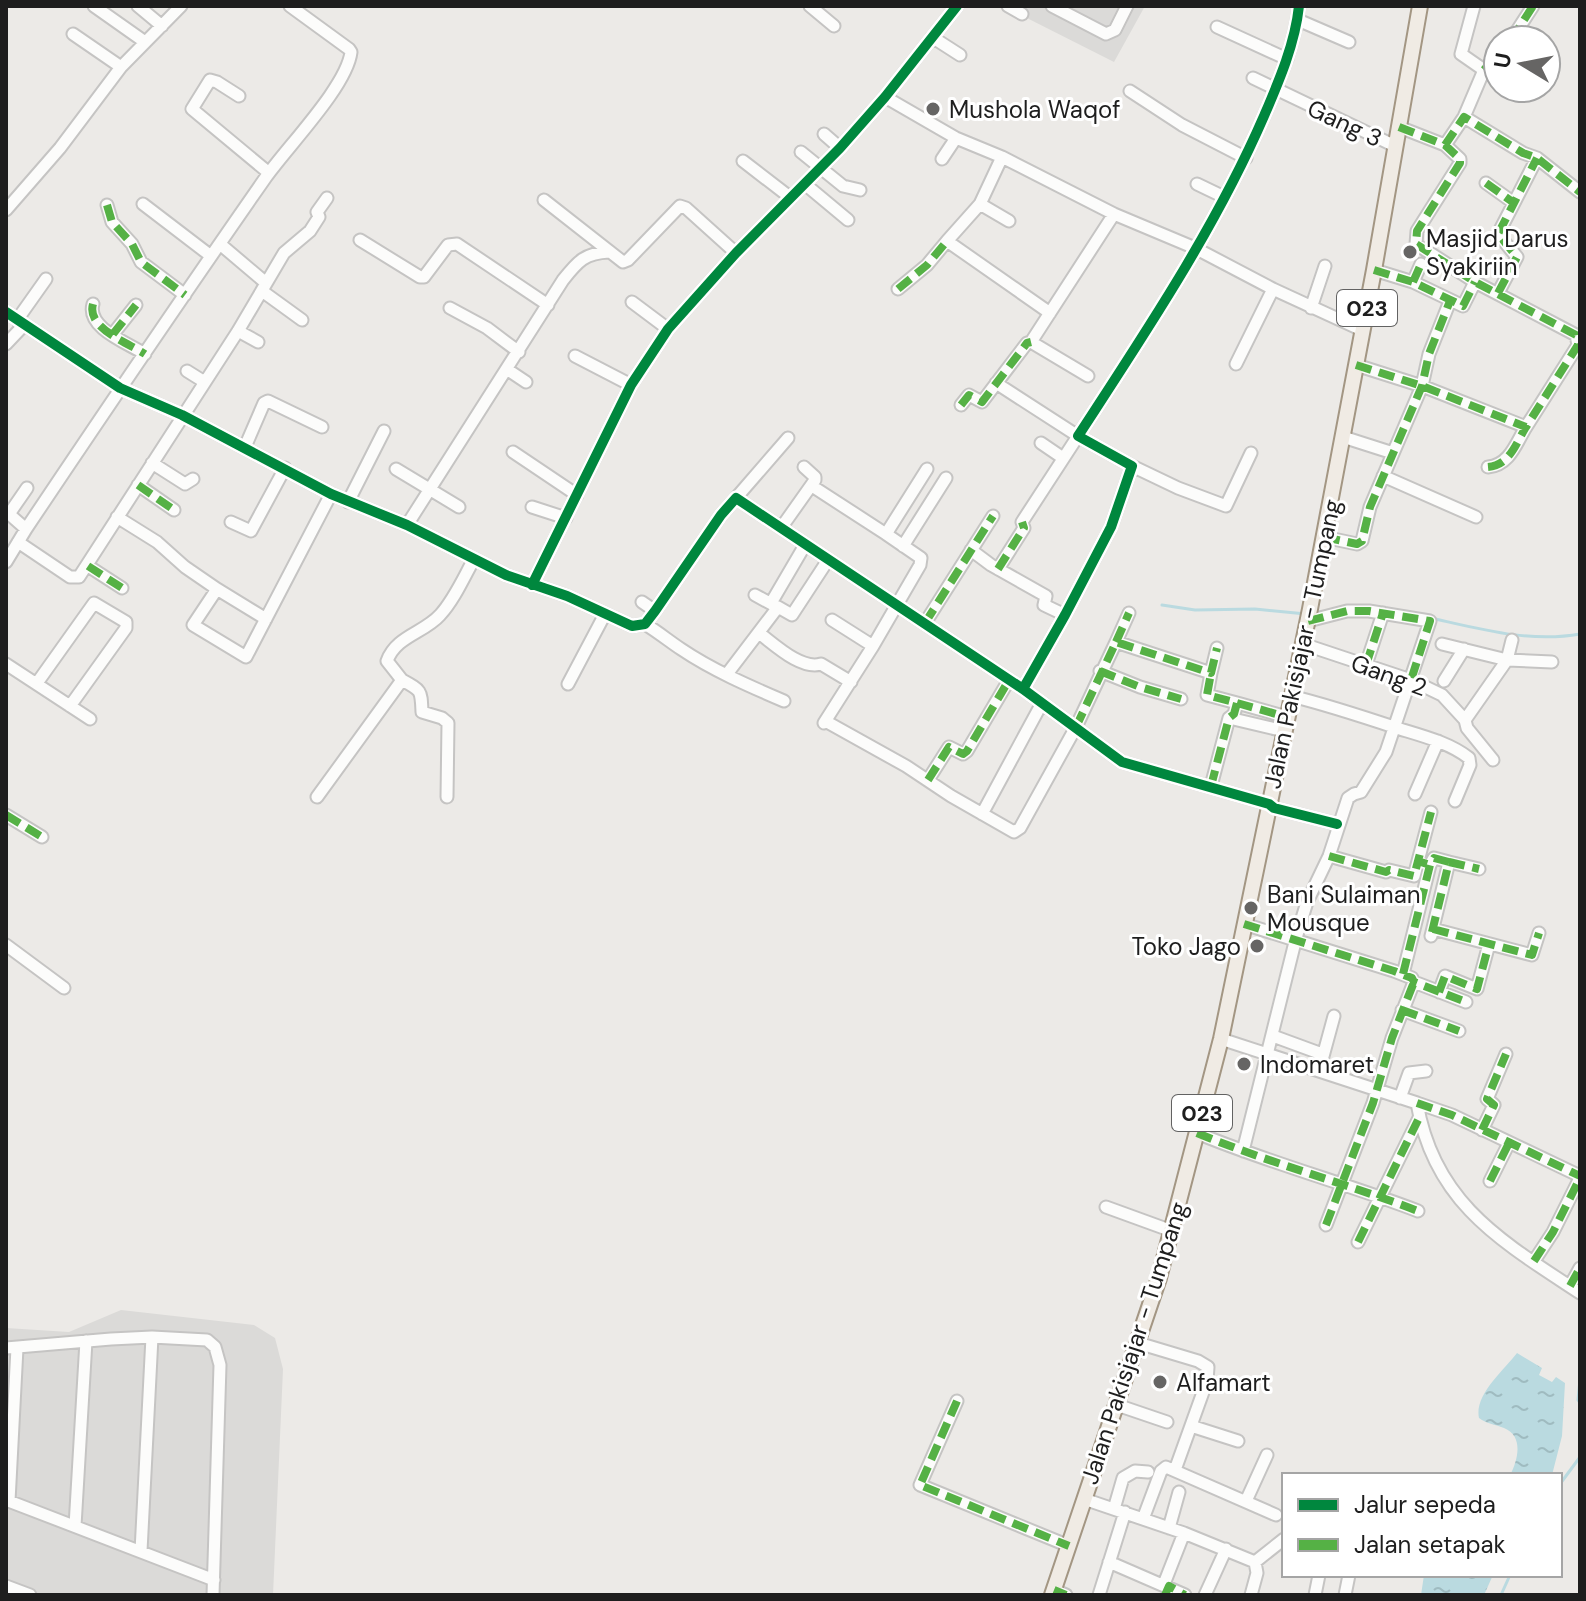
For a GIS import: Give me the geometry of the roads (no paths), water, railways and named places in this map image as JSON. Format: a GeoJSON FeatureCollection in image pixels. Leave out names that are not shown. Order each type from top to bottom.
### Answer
{"type":"FeatureCollection","features":[{"type":"Feature","properties":{"kind":"main road","name":"Jalan Pakisjajar - Tumpang"},"geometry":{"type":"LineString","coordinates":[[1057,1593],[1069,1546],[1138,1343],[1172,1231],[1221,1039],[1309,617],[1420,6]]}},
{"type":"Feature","properties":{"kind":"street"},"geometry":{"type":"LineString","coordinates":[[94,6],[145,42]]}},
{"type":"Feature","properties":{"kind":"street"},"geometry":{"type":"LineString","coordinates":[[138,6],[162,26]]}},
{"type":"Feature","properties":{"kind":"street"},"geometry":{"type":"LineString","coordinates":[[6,210],[60,148],[121,67],[181,6]]}},
{"type":"Feature","properties":{"kind":"street"},"geometry":{"type":"LineString","coordinates":[[6,562],[211,256],[269,173],[335,88],[351,56],[349,49],[290,6]]}},
{"type":"Feature","properties":{"kind":"street"},"geometry":{"type":"LineString","coordinates":[[810,6],[834,26]]}},
{"type":"Feature","properties":{"kind":"street"},"geometry":{"type":"LineString","coordinates":[[1008,6],[1022,14]]}},
{"type":"Feature","properties":{"kind":"street"},"geometry":{"type":"LineString","coordinates":[[1052,6],[1106,34],[1115,30],[1127,6]]}},
{"type":"Feature","properties":{"kind":"street"},"geometry":{"type":"LineString","coordinates":[[998,569],[1024,528],[1022,522],[1195,248],[1246,158],[1287,59],[1299,6]]}},
{"type":"Feature","properties":{"kind":"street"},"geometry":{"type":"LineString","coordinates":[[1474,6],[1461,54],[1482,69]]}},
{"type":"Feature","properties":{"kind":"street"},"geometry":{"type":"LineString","coordinates":[[1521,24],[1533,6]]}},
{"type":"Feature","properties":{"kind":"street"},"geometry":{"type":"LineString","coordinates":[[535,579],[631,385],[668,329],[736,253],[840,148],[885,97],[953,7]]}},
{"type":"Feature","properties":{"kind":"street"},"geometry":{"type":"LineString","coordinates":[[1298,20],[1349,42]]}},
{"type":"Feature","properties":{"kind":"street"},"geometry":{"type":"LineString","coordinates":[[1217,27],[1287,59]]}},
{"type":"Feature","properties":{"kind":"street"},"geometry":{"type":"LineString","coordinates":[[73,34],[121,67]]}},
{"type":"Feature","properties":{"kind":"street"},"geometry":{"type":"LineString","coordinates":[[932,37],[960,55]]}},
{"type":"Feature","properties":{"kind":"street"},"geometry":{"type":"LineString","coordinates":[[1445,145],[1464,117],[1482,75]]}},
{"type":"Feature","properties":{"kind":"street","name":"Gang 3"},"geometry":{"type":"LineString","coordinates":[[1253,78],[1395,146]]}},
{"type":"Feature","properties":{"kind":"street"},"geometry":{"type":"LineString","coordinates":[[239,96],[210,80],[192,109],[269,173]]}},
{"type":"Feature","properties":{"kind":"street"},"geometry":{"type":"LineString","coordinates":[[1130,91],[1182,125],[1246,158]]}},
{"type":"Feature","properties":{"kind":"street"},"geometry":{"type":"LineString","coordinates":[[885,97],[956,138],[1002,157],[1114,214],[1195,248],[1311,308],[1362,330]]}},
{"type":"Feature","properties":{"kind":"street"},"geometry":{"type":"LineString","coordinates":[[1464,117],[1523,153],[1537,158],[1580,192]]}},
{"type":"Feature","properties":{"kind":"street"},"geometry":{"type":"LineString","coordinates":[[1399,127],[1445,145],[1459,157],[1460,163],[1437,196],[1414,240],[1475,282],[1576,335],[1579,340],[1507,459],[1488,467]]}},
{"type":"Feature","properties":{"kind":"street"},"geometry":{"type":"LineString","coordinates":[[824,134],[840,148]]}},
{"type":"Feature","properties":{"kind":"street"},"geometry":{"type":"LineString","coordinates":[[942,159],[956,138]]}},
{"type":"Feature","properties":{"kind":"street"},"geometry":{"type":"LineString","coordinates":[[801,152],[843,186],[860,190]]}},
{"type":"Feature","properties":{"kind":"street"},"geometry":{"type":"LineString","coordinates":[[898,289],[927,265],[980,204],[1002,157]]}},
{"type":"Feature","properties":{"kind":"street"},"geometry":{"type":"LineString","coordinates":[[1498,293],[1517,257],[1498,234],[1500,226],[1537,158]]}},
{"type":"Feature","properties":{"kind":"street"},"geometry":{"type":"LineString","coordinates":[[743,161],[791,198]]}},
{"type":"Feature","properties":{"kind":"street"},"geometry":{"type":"LineString","coordinates":[[1486,183],[1514,203]]}},
{"type":"Feature","properties":{"kind":"street"},"geometry":{"type":"LineString","coordinates":[[1197,184],[1224,197]]}},
{"type":"Feature","properties":{"kind":"street"},"geometry":{"type":"LineString","coordinates":[[806,185],[848,220]]}},
{"type":"Feature","properties":{"kind":"street"},"geometry":{"type":"LineString","coordinates":[[18,542],[75,579],[88,566],[203,381],[238,331],[284,253],[310,231],[319,217],[317,212],[327,198]]}},
{"type":"Feature","properties":{"kind":"street"},"geometry":{"type":"LineString","coordinates":[[544,200],[623,262],[680,206],[736,253]]}},
{"type":"Feature","properties":{"kind":"street"},"geometry":{"type":"LineString","coordinates":[[143,204],[211,256]]}},
{"type":"Feature","properties":{"kind":"street"},"geometry":{"type":"LineString","coordinates":[[980,204],[1009,221]]}},
{"type":"Feature","properties":{"kind":"street"},"geometry":{"type":"LineString","coordinates":[[107,205],[112,222],[132,244],[141,262],[185,295]]}},
{"type":"Feature","properties":{"kind":"street"},"geometry":{"type":"LineString","coordinates":[[961,405],[969,395],[982,402],[1027,343],[1031,342],[1114,214]]}},
{"type":"Feature","properties":{"kind":"street"},"geometry":{"type":"LineString","coordinates":[[360,240],[420,277],[424,277],[448,245],[457,244],[548,305]]}},
{"type":"Feature","properties":{"kind":"street"},"geometry":{"type":"LineString","coordinates":[[947,241],[1050,313]]}},
{"type":"Feature","properties":{"kind":"street"},"geometry":{"type":"LineString","coordinates":[[220,244],[302,320]]}},
{"type":"Feature","properties":{"kind":"street"},"geometry":{"type":"LineString","coordinates":[[407,525],[579,260],[586,255],[609,252]]}},
{"type":"Feature","properties":{"kind":"street"},"geometry":{"type":"LineString","coordinates":[[1413,282],[1421,264]]}},
{"type":"Feature","properties":{"kind":"street"},"geometry":{"type":"LineString","coordinates":[[1311,308],[1325,266]]}},
{"type":"Feature","properties":{"kind":"street"},"geometry":{"type":"LineString","coordinates":[[1374,270],[1413,282],[1464,305],[1475,282]]}},
{"type":"Feature","properties":{"kind":"street"},"geometry":{"type":"LineString","coordinates":[[6,344],[46,279]]}},
{"type":"Feature","properties":{"kind":"street"},"geometry":{"type":"LineString","coordinates":[[1236,364],[1273,289]]}},
{"type":"Feature","properties":{"kind":"street"},"geometry":{"type":"LineString","coordinates":[[1324,537],[1361,543],[1370,507],[1422,386],[1429,354],[1450,301]]}},
{"type":"Feature","properties":{"kind":"street"},"geometry":{"type":"LineString","coordinates":[[632,302],[668,329]]}},
{"type":"Feature","properties":{"kind":"street"},"geometry":{"type":"LineString","coordinates":[[93,304],[91,309],[96,323],[145,354]]}},
{"type":"Feature","properties":{"kind":"street"},"geometry":{"type":"LineString","coordinates":[[113,334],[136,305]]}},
{"type":"Feature","properties":{"kind":"street"},"geometry":{"type":"LineString","coordinates":[[450,308],[487,328],[519,352]]}},
{"type":"Feature","properties":{"kind":"street"},"geometry":{"type":"LineString","coordinates":[[6,312],[120,388],[182,415],[331,494],[407,525],[474,559],[535,579],[632,626],[645,624],[680,649],[784,701]]}},
{"type":"Feature","properties":{"kind":"street"},"geometry":{"type":"LineString","coordinates":[[238,331],[258,342]]}},
{"type":"Feature","properties":{"kind":"street"},"geometry":{"type":"LineString","coordinates":[[1031,342],[1088,376]]}},
{"type":"Feature","properties":{"kind":"street"},"geometry":{"type":"LineString","coordinates":[[575,356],[631,385]]}},
{"type":"Feature","properties":{"kind":"street"},"geometry":{"type":"LineString","coordinates":[[1356,365],[1422,386],[1526,427]]}},
{"type":"Feature","properties":{"kind":"street"},"geometry":{"type":"LineString","coordinates":[[508,370],[526,382]]}},
{"type":"Feature","properties":{"kind":"street"},"geometry":{"type":"LineString","coordinates":[[187,371],[203,381]]}},
{"type":"Feature","properties":{"kind":"street"},"geometry":{"type":"LineString","coordinates":[[996,383],[1078,436],[1132,466],[1226,506],[1251,453]]}},
{"type":"Feature","properties":{"kind":"street"},"geometry":{"type":"LineString","coordinates":[[245,447],[268,401],[322,427]]}},
{"type":"Feature","properties":{"kind":"street"},"geometry":{"type":"LineString","coordinates":[[348,502],[384,431]]}},
{"type":"Feature","properties":{"kind":"street"},"geometry":{"type":"LineString","coordinates":[[1343,437],[1393,453]]}},
{"type":"Feature","properties":{"kind":"street"},"geometry":{"type":"LineString","coordinates":[[645,624],[721,515],[788,438]]}},
{"type":"Feature","properties":{"kind":"street"},"geometry":{"type":"LineString","coordinates":[[1041,443],[1063,458]]}},
{"type":"Feature","properties":{"kind":"street"},"geometry":{"type":"LineString","coordinates":[[513,452],[577,495]]}},
{"type":"Feature","properties":{"kind":"street"},"geometry":{"type":"LineString","coordinates":[[152,463],[185,484],[193,479]]}},
{"type":"Feature","properties":{"kind":"street"},"geometry":{"type":"LineString","coordinates":[[1023,689],[1111,527],[1132,466]]}},
{"type":"Feature","properties":{"kind":"street"},"geometry":{"type":"LineString","coordinates":[[781,528],[812,486],[815,477],[804,467]]}},
{"type":"Feature","properties":{"kind":"street"},"geometry":{"type":"LineString","coordinates":[[231,522],[251,531],[285,468]]}},
{"type":"Feature","properties":{"kind":"street"},"geometry":{"type":"LineString","coordinates":[[396,469],[459,507]]}},
{"type":"Feature","properties":{"kind":"street"},"geometry":{"type":"LineString","coordinates":[[886,534],[927,469]]}},
{"type":"Feature","properties":{"kind":"street"},"geometry":{"type":"LineString","coordinates":[[1383,476],[1476,517]]}},
{"type":"Feature","properties":{"kind":"street"},"geometry":{"type":"LineString","coordinates":[[903,546],[946,478]]}},
{"type":"Feature","properties":{"kind":"street"},"geometry":{"type":"LineString","coordinates":[[138,485],[174,510]]}},
{"type":"Feature","properties":{"kind":"street"},"geometry":{"type":"LineString","coordinates":[[812,486],[921,560],[826,722],[1009,830],[1018,831],[1076,727],[1129,613]]}},
{"type":"Feature","properties":{"kind":"street"},"geometry":{"type":"LineString","coordinates":[[26,529],[9,514],[27,488]]}},
{"type":"Feature","properties":{"kind":"street"},"geometry":{"type":"LineString","coordinates":[[217,589],[193,622],[194,627],[246,657],[331,494]]}},
{"type":"Feature","properties":{"kind":"street"},"geometry":{"type":"LineString","coordinates":[[736,498],[1023,689],[1122,762],[1337,824]]}},
{"type":"Feature","properties":{"kind":"street"},"geometry":{"type":"LineString","coordinates":[[532,507],[566,518]]}},
{"type":"Feature","properties":{"kind":"street"},"geometry":{"type":"LineString","coordinates":[[925,623],[993,516]]}},
{"type":"Feature","properties":{"kind":"street"},"geometry":{"type":"LineString","coordinates":[[117,517],[157,542],[185,567],[217,589],[266,619]]}},
{"type":"Feature","properties":{"kind":"street"},"geometry":{"type":"LineString","coordinates":[[727,674],[759,633],[805,545]]}},
{"type":"Feature","properties":{"kind":"street"},"geometry":{"type":"LineString","coordinates":[[971,550],[1046,596],[1044,605],[1065,615]]}},
{"type":"Feature","properties":{"kind":"street"},"geometry":{"type":"LineString","coordinates":[[447,797],[448,723],[422,712],[420,691],[402,680],[388,664],[388,658],[407,637],[439,617],[474,559]]}},
{"type":"Feature","properties":{"kind":"street"},"geometry":{"type":"LineString","coordinates":[[755,595],[792,615],[828,560]]}},
{"type":"Feature","properties":{"kind":"street"},"geometry":{"type":"LineString","coordinates":[[88,566],[122,588]]}},
{"type":"Feature","properties":{"kind":"street"},"geometry":{"type":"LineString","coordinates":[[642,602],[655,611]]}},
{"type":"Feature","properties":{"kind":"street"},"geometry":{"type":"LineString","coordinates":[[37,683],[94,603],[126,622],[126,628],[70,706]]}},
{"type":"Feature","properties":{"kind":"street"},"geometry":{"type":"LineString","coordinates":[[1243,1151],[1307,902],[1329,856],[1348,798],[1361,792],[1386,752],[1430,621],[1347,611],[1309,617]]}},
{"type":"Feature","properties":{"kind":"street"},"geometry":{"type":"LineString","coordinates":[[1366,665],[1383,613]]}},
{"type":"Feature","properties":{"kind":"street"},"geometry":{"type":"LineString","coordinates":[[568,684],[605,614]]}},
{"type":"Feature","properties":{"kind":"street"},"geometry":{"type":"LineString","coordinates":[[832,620],[873,646]]}},
{"type":"Feature","properties":{"kind":"street"},"geometry":{"type":"LineString","coordinates":[[759,633],[810,666],[821,664],[851,682]]}},
{"type":"Feature","properties":{"kind":"street"},"geometry":{"type":"LineString","coordinates":[[1465,720],[1507,660],[1512,640]]}},
{"type":"Feature","properties":{"kind":"street"},"geometry":{"type":"LineString","coordinates":[[1116,642],[1211,673]]}},
{"type":"Feature","properties":{"kind":"street","name":"Gang 2"},"geometry":{"type":"LineString","coordinates":[[1303,644],[1411,680],[1442,695],[1465,720],[1467,728],[1493,760]]}},
{"type":"Feature","properties":{"kind":"street"},"geometry":{"type":"LineString","coordinates":[[1442,644],[1507,660],[1552,662]]}},
{"type":"Feature","properties":{"kind":"street"},"geometry":{"type":"LineString","coordinates":[[1217,648],[1207,695],[1237,703],[1286,724]]}},
{"type":"Feature","properties":{"kind":"street"},"geometry":{"type":"LineString","coordinates":[[1444,681],[1464,649]]}},
{"type":"Feature","properties":{"kind":"street"},"geometry":{"type":"LineString","coordinates":[[6,664],[90,719]]}},
{"type":"Feature","properties":{"kind":"street"},"geometry":{"type":"LineString","coordinates":[[1100,671],[1181,699]]}},
{"type":"Feature","properties":{"kind":"street"},"geometry":{"type":"LineString","coordinates":[[317,797],[402,680]]}},
{"type":"Feature","properties":{"kind":"street"},"geometry":{"type":"LineString","coordinates":[[928,780],[949,747],[963,754],[967,751],[1009,680]]}},
{"type":"Feature","properties":{"kind":"street"},"geometry":{"type":"LineString","coordinates":[[1291,696],[1438,741],[1469,758],[1470,765],[1455,801]]}},
{"type":"Feature","properties":{"kind":"street"},"geometry":{"type":"LineString","coordinates":[[982,814],[1042,703]]}},
{"type":"Feature","properties":{"kind":"street"},"geometry":{"type":"LineString","coordinates":[[1211,786],[1229,718],[1234,714],[1237,703]]}},
{"type":"Feature","properties":{"kind":"street"},"geometry":{"type":"LineString","coordinates":[[1229,718],[1286,724]]}},
{"type":"Feature","properties":{"kind":"street"},"geometry":{"type":"LineString","coordinates":[[1415,794],[1438,741]]}},
{"type":"Feature","properties":{"kind":"street"},"geometry":{"type":"LineString","coordinates":[[1329,856],[1386,872],[1389,870],[1414,876],[1431,812]]}},
{"type":"Feature","properties":{"kind":"street"},"geometry":{"type":"LineString","coordinates":[[6,815],[42,837]]}},
{"type":"Feature","properties":{"kind":"street"},"geometry":{"type":"LineString","coordinates":[[1403,974],[1433,858],[1479,869]]}},
{"type":"Feature","properties":{"kind":"street"},"geometry":{"type":"LineString","coordinates":[[1418,861],[1430,865]]}},
{"type":"Feature","properties":{"kind":"street"},"geometry":{"type":"LineString","coordinates":[[1449,862],[1432,932],[1532,955],[1539,933]]}},
{"type":"Feature","properties":{"kind":"street"},"geometry":{"type":"LineString","coordinates":[[1244,924],[1403,974],[1414,982],[1466,1002]]}},
{"type":"Feature","properties":{"kind":"street"},"geometry":{"type":"LineString","coordinates":[[1439,992],[1445,976],[1477,989],[1489,944]]}},
{"type":"Feature","properties":{"kind":"street"},"geometry":{"type":"LineString","coordinates":[[6,945],[64,988]]}},
{"type":"Feature","properties":{"kind":"street"},"geometry":{"type":"LineString","coordinates":[[1326,1225],[1344,1183],[1414,982]]}},
{"type":"Feature","properties":{"kind":"street"},"geometry":{"type":"LineString","coordinates":[[1402,1010],[1459,1031]]}},
{"type":"Feature","properties":{"kind":"street"},"geometry":{"type":"LineString","coordinates":[[1319,1071],[1334,1016]]}},
{"type":"Feature","properties":{"kind":"street"},"geometry":{"type":"LineString","coordinates":[[1273,1036],[1322,1054]]}},
{"type":"Feature","properties":{"kind":"street"},"geometry":{"type":"LineString","coordinates":[[1221,1039],[1376,1092],[1437,1109],[1580,1177],[1553,1232],[1534,1261]]}},
{"type":"Feature","properties":{"kind":"street"},"geometry":{"type":"LineString","coordinates":[[1482,1130],[1494,1105],[1487,1099],[1506,1054]]}},
{"type":"Feature","properties":{"kind":"street"},"geometry":{"type":"LineString","coordinates":[[1400,1098],[1409,1073],[1426,1071]]}},
{"type":"Feature","properties":{"kind":"street"},"geometry":{"type":"LineString","coordinates":[[1417,1103],[1430,1153],[1460,1202],[1498,1236],[1575,1289],[1580,1268]]}},
{"type":"Feature","properties":{"kind":"street"},"geometry":{"type":"LineString","coordinates":[[1358,1242],[1419,1118]]}},
{"type":"Feature","properties":{"kind":"street"},"geometry":{"type":"LineString","coordinates":[[1197,1133],[1418,1211]]}},
{"type":"Feature","properties":{"kind":"street"},"geometry":{"type":"LineString","coordinates":[[1490,1181],[1509,1143]]}},
{"type":"Feature","properties":{"kind":"street"},"geometry":{"type":"LineString","coordinates":[[1106,1207],[1172,1231]]}},
{"type":"Feature","properties":{"kind":"street"},"geometry":{"type":"LineString","coordinates":[[141,1551],[152,1337]]}},
{"type":"Feature","properties":{"kind":"street"},"geometry":{"type":"LineString","coordinates":[[213,1595],[214,1580],[219,1356],[215,1347],[207,1340],[152,1337],[12,1348],[8,1501],[214,1580]]}},
{"type":"Feature","properties":{"kind":"street"},"geometry":{"type":"LineString","coordinates":[[75,1526],[86,1341]]}},
{"type":"Feature","properties":{"kind":"street"},"geometry":{"type":"LineString","coordinates":[[1138,1343],[1198,1361],[1208,1367],[1207,1381],[1175,1470]]}},
{"type":"Feature","properties":{"kind":"street"},"geometry":{"type":"LineString","coordinates":[[957,1401],[920,1485],[1069,1546]]}},
{"type":"Feature","properties":{"kind":"street"},"geometry":{"type":"LineString","coordinates":[[1117,1405],[1167,1422]]}},
{"type":"Feature","properties":{"kind":"street"},"geometry":{"type":"LineString","coordinates":[[1191,1426],[1238,1441]]}},
{"type":"Feature","properties":{"kind":"street"},"geometry":{"type":"LineString","coordinates":[[1246,1501],[1267,1455]]}},
{"type":"Feature","properties":{"kind":"street"},"geometry":{"type":"LineString","coordinates":[[1143,1519],[1161,1471],[1166,1467],[1276,1515]]}},
{"type":"Feature","properties":{"kind":"street"},"geometry":{"type":"LineString","coordinates":[[1099,1595],[1120,1510],[1123,1478],[1135,1471],[1148,1472]]}},
{"type":"Feature","properties":{"kind":"street"},"geometry":{"type":"LineString","coordinates":[[1169,1528],[1179,1492]]}},
{"type":"Feature","properties":{"kind":"street"},"geometry":{"type":"LineString","coordinates":[[1084,1499],[1184,1533],[1255,1562]]}},
{"type":"Feature","properties":{"kind":"street"},"geometry":{"type":"LineString","coordinates":[[1166,1589],[1184,1533]]}},
{"type":"Feature","properties":{"kind":"street"},"geometry":{"type":"LineString","coordinates":[[1255,1562],[1282,1541]]}},
{"type":"Feature","properties":{"kind":"street"},"geometry":{"type":"LineString","coordinates":[[1205,1595],[1226,1549]]}},
{"type":"Feature","properties":{"kind":"street"},"geometry":{"type":"LineString","coordinates":[[1109,1562],[1185,1595]]}},
{"type":"Feature","properties":{"kind":"street"},"geometry":{"type":"LineString","coordinates":[[1251,1595],[1257,1573],[1255,1562]]}},
{"type":"Feature","properties":{"kind":"street"},"geometry":{"type":"LineString","coordinates":[[6,1586],[30,1595]]}},
{"type":"Feature","properties":{"kind":"water"},"geometry":{"type":"Polygon","coordinates":[[[1517,1353],[1542,1368],[1539,1375],[1552,1382],[1556,1377],[1565,1383],[1562,1436],[1553,1473],[1511,1473],[1517,1456],[1517,1442],[1504,1428],[1479,1418],[1481,1401],[1517,1353]]]}},
{"type":"Feature","properties":{"kind":"water"},"geometry":{"type":"Polygon","coordinates":[[[1424,1577],[1492,1577],[1484,1595],[1421,1595],[1424,1577]]]}},
{"type":"Feature","properties":{"kind":"waterway"},"geometry":{"type":"LineString","coordinates":[[1162,605],[1195,610],[1255,609],[1306,614]]}},
{"type":"Feature","properties":{"kind":"waterway"},"geometry":{"type":"LineString","coordinates":[[1431,618],[1524,636],[1580,634]]}},
{"type":"Feature","properties":{"kind":"waterway"},"geometry":{"type":"LineString","coordinates":[[1580,1380],[1580,1403]]}},
{"type":"Feature","properties":{"kind":"waterway"},"geometry":{"type":"LineString","coordinates":[[1562,1481],[1580,1457]]}},
{"type":"Feature","properties":{"kind":"waterway"},"geometry":{"type":"LineString","coordinates":[[1501,1595],[1509,1577]]}},
{"type":"Feature","properties":{"kind":"place","name":"Mushola Waqof"},"geometry":{"type":"Point","coordinates":[933,109]}},
{"type":"Feature","properties":{"kind":"place","name":"Masjid Darus Syakiriin"},"geometry":{"type":"Point","coordinates":[1410,252]}},
{"type":"Feature","properties":{"kind":"place","name":"Bani Sulaiman Mousque"},"geometry":{"type":"Point","coordinates":[1251,908]}},
{"type":"Feature","properties":{"kind":"place","name":"Toko Jago"},"geometry":{"type":"Point","coordinates":[1257,946]}},
{"type":"Feature","properties":{"kind":"place","name":"Indomaret"},"geometry":{"type":"Point","coordinates":[1244,1064]}},
{"type":"Feature","properties":{"kind":"place","name":"Alfamart"},"geometry":{"type":"Point","coordinates":[1160,1382]}}]}
